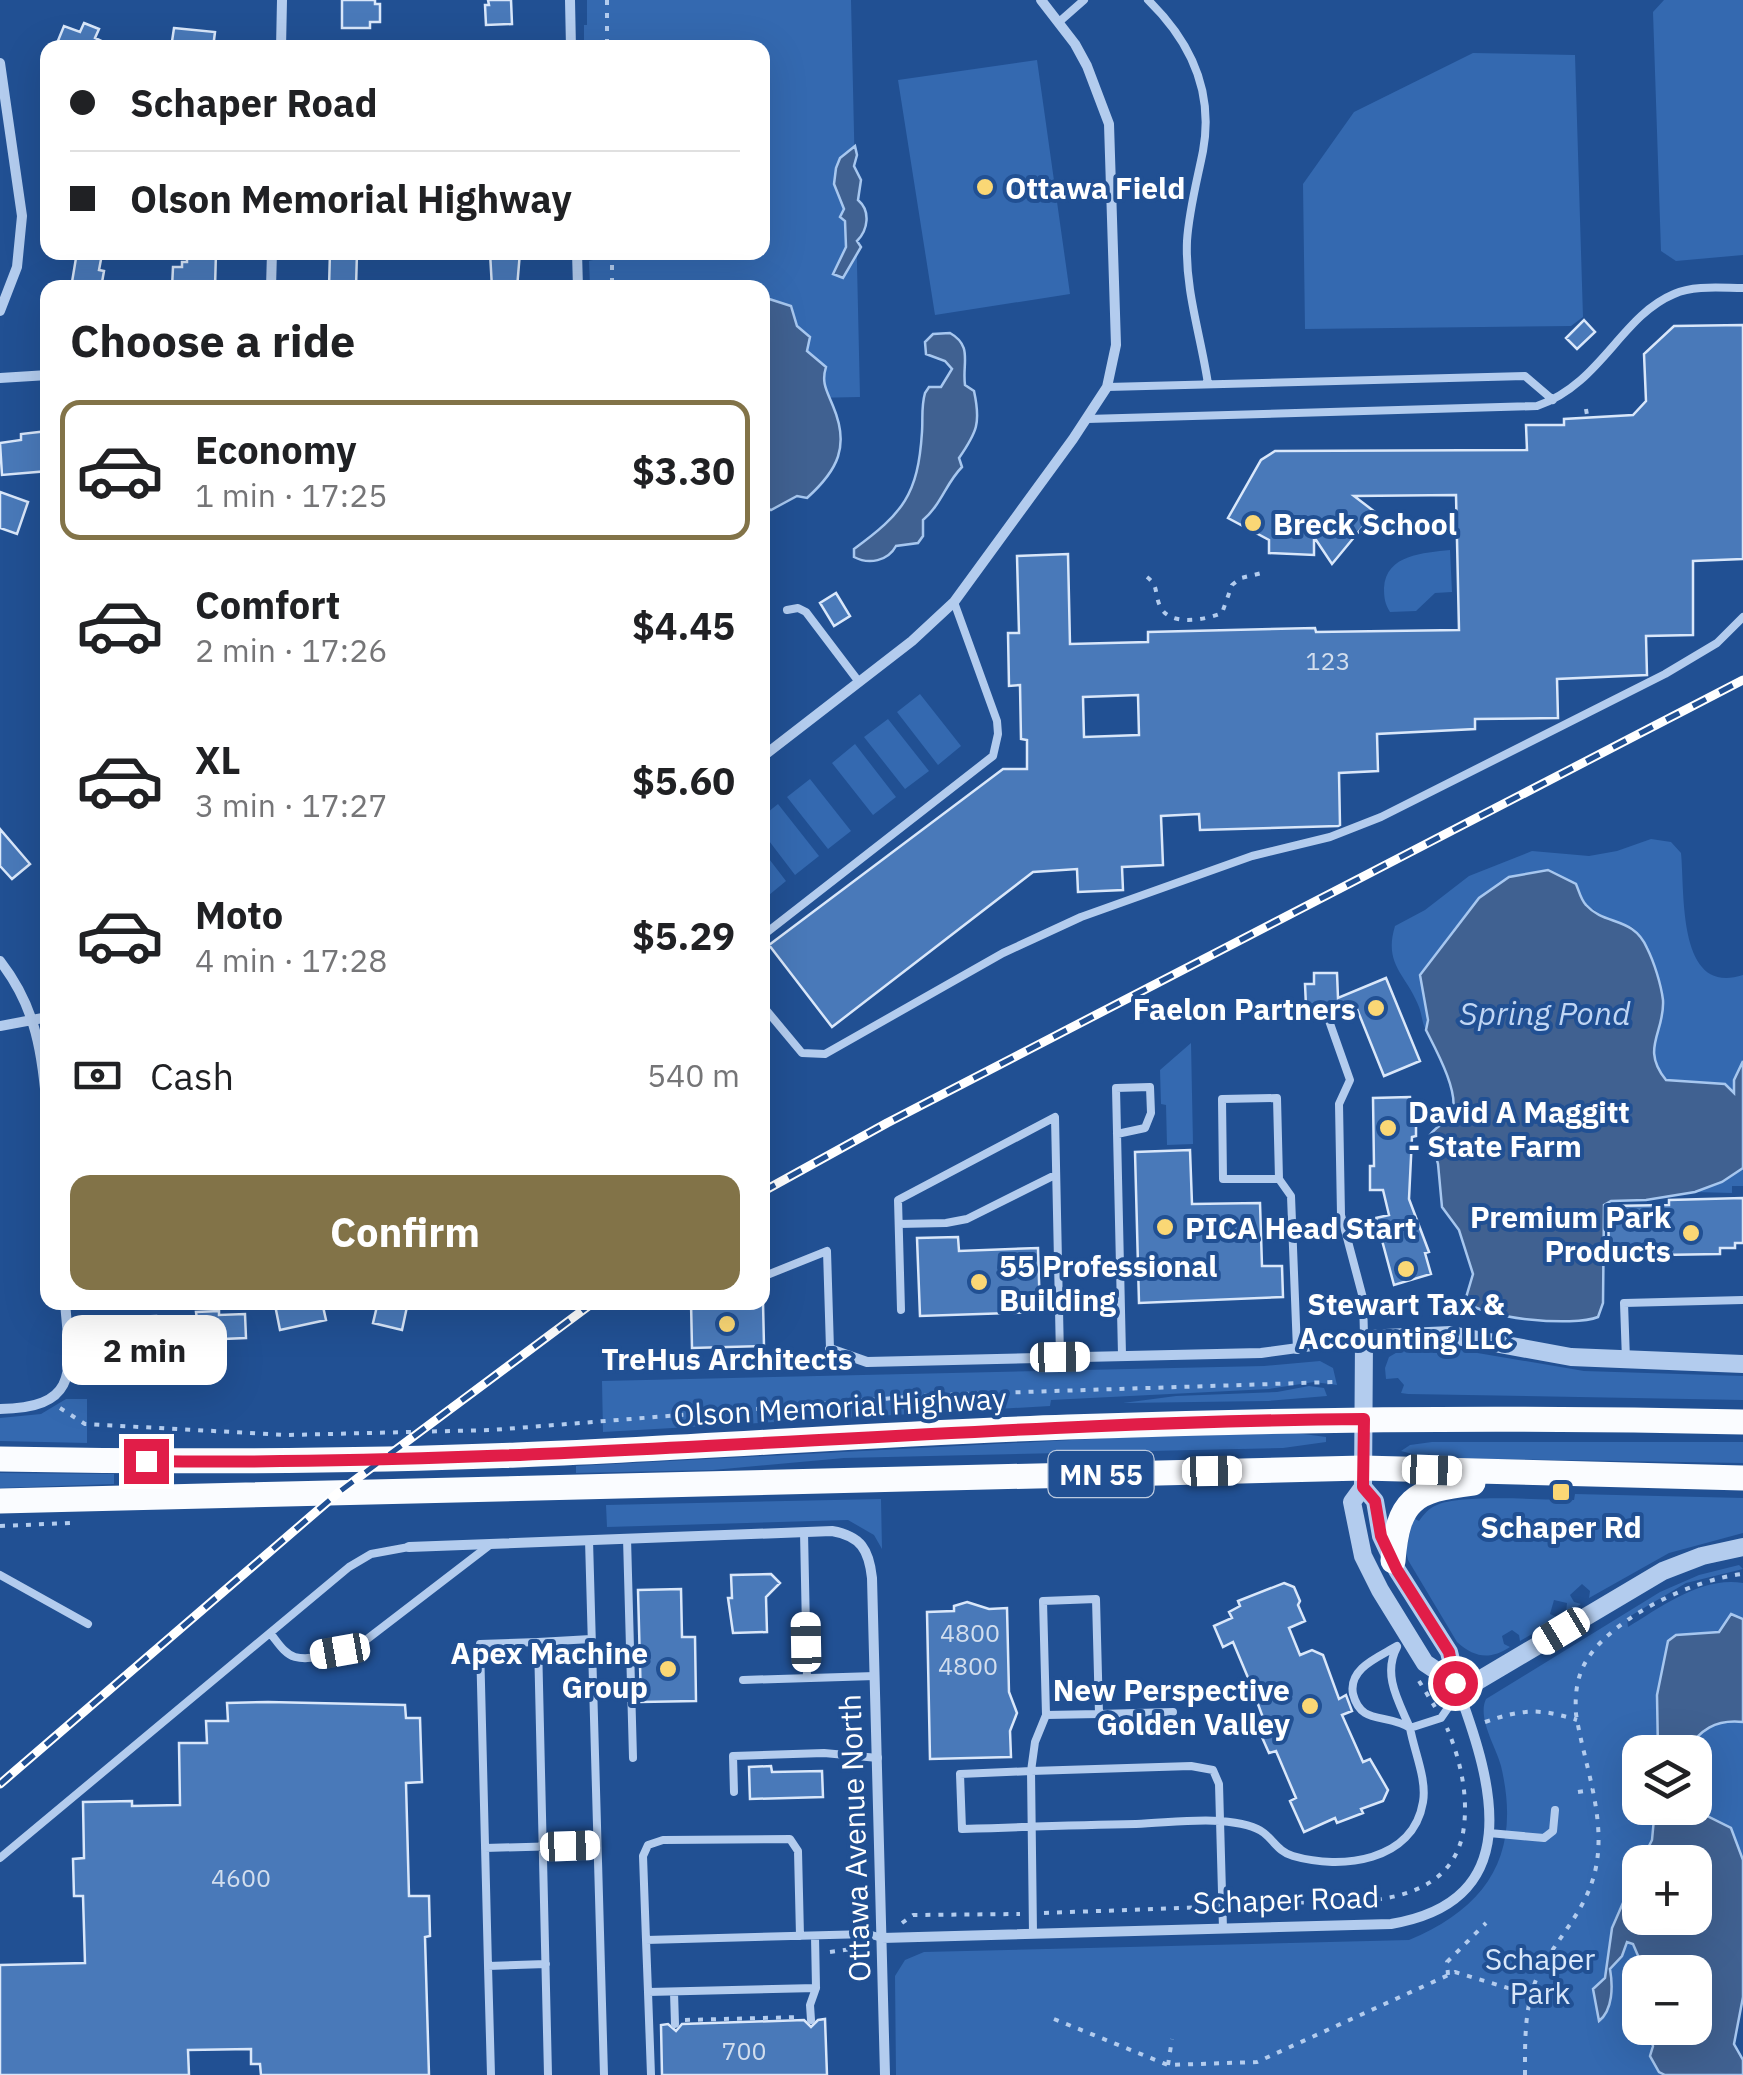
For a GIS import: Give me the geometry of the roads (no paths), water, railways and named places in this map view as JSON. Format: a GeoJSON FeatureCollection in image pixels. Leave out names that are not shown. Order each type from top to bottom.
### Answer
{"type":"FeatureCollection","features":[{"type":"Feature","properties":{"kind":"main road","name":"Olson Memorial Highway"},"geometry":{"type":"LineString","coordinates":[[0,1460],[224,1462],[516,1456],[1062,1427],[1364,1419],[1743,1422]]}},
{"type":"Feature","properties":{"kind":"main road","name":"MN 55"},"geometry":{"type":"LineString","coordinates":[[0,1500],[468,1488],[1537,1475],[1743,1478]]}},
{"type":"Feature","properties":{"kind":"main road"},"geometry":{"type":"LineString","coordinates":[[1393,1561],[1400,1516],[1423,1494],[1455,1485],[1537,1475]]}},
{"type":"Feature","properties":{"kind":"street"},"geometry":{"type":"LineString","coordinates":[[281,40],[282,0]]}},
{"type":"Feature","properties":{"kind":"street"},"geometry":{"type":"LineString","coordinates":[[570,0],[571,40]]}},
{"type":"Feature","properties":{"kind":"street"},"geometry":{"type":"LineString","coordinates":[[770,751],[930,626],[954,602],[1107,387],[1115,358],[1116,323],[1109,124],[1088,66],[1041,0]]}},
{"type":"Feature","properties":{"kind":"street"},"geometry":{"type":"LineString","coordinates":[[0,63],[22,216],[17,267],[0,312]]}},
{"type":"Feature","properties":{"kind":"street"},"geometry":{"type":"LineString","coordinates":[[0,378],[40,376]]}},
{"type":"Feature","properties":{"kind":"street"},"geometry":{"type":"LineString","coordinates":[[0,961],[40,1042]]}},
{"type":"Feature","properties":{"kind":"street"},"geometry":{"type":"LineString","coordinates":[[0,1026],[40,1017]]}},
{"type":"Feature","properties":{"kind":"street"},"geometry":{"type":"LineString","coordinates":[[0,1409],[41,1405],[53,1398],[66,1379],[70,1364],[66,1310]]}},
{"type":"Feature","properties":{"kind":"street"},"geometry":{"type":"LineString","coordinates":[[830,1350],[867,1362],[1122,1356],[1296,1350],[1364,1338],[1451,1334],[1542,1353],[1743,1364]]}},
{"type":"Feature","properties":{"kind":"street","name":"Schaper Road"},"geometry":{"type":"LineString","coordinates":[[1364,1338],[1363,1478],[1352,1502],[1364,1556],[1402,1638],[1425,1663],[1457,1687]]}},
{"type":"Feature","properties":{"kind":"street","name":"Schaper Road"},"geometry":{"type":"LineString","coordinates":[[882,1938],[1391,1924],[1437,1910],[1466,1886],[1481,1864],[1489,1833],[1486,1775],[1449,1652],[1393,1561],[1381,1536],[1375,1501],[1363,1478]]}},
{"type":"Feature","properties":{"kind":"street"},"geometry":{"type":"LineString","coordinates":[[410,1547],[804,1532]]}},
{"type":"Feature","properties":{"kind":"street","name":"Ottawa Avenue North"},"geometry":{"type":"LineString","coordinates":[[804,1532],[844,1533],[862,1543],[870,1561],[884,2075]]}},
{"type":"Feature","properties":{"kind":"street"},"geometry":{"type":"LineString","coordinates":[[1457,1687],[1663,1571],[1702,1556],[1743,1547]]}},
{"type":"Feature","properties":{"kind":"lane"},"geometry":{"type":"LineString","coordinates":[[1059,22],[1084,0]]}},
{"type":"Feature","properties":{"kind":"lane"},"geometry":{"type":"LineString","coordinates":[[1148,0],[1182,39],[1204,91],[1206,132],[1191,201],[1187,266],[1192,313],[1208,384]]}},
{"type":"Feature","properties":{"kind":"lane"},"geometry":{"type":"LineString","coordinates":[[1087,419],[1538,406],[1578,385],[1643,316],[1674,293],[1743,288]]}},
{"type":"Feature","properties":{"kind":"lane"},"geometry":{"type":"LineString","coordinates":[[1107,387],[1525,376],[1553,400]]}},
{"type":"Feature","properties":{"kind":"lane"},"geometry":{"type":"LineString","coordinates":[[770,930],[993,756],[997,721],[954,602]]}},
{"type":"Feature","properties":{"kind":"lane"},"geometry":{"type":"LineString","coordinates":[[787,610],[798,608],[806,612],[859,682]]}},
{"type":"Feature","properties":{"kind":"lane"},"geometry":{"type":"LineString","coordinates":[[770,1016],[802,1054],[825,1054],[1003,953],[1081,916],[1252,856],[1330,836],[1396,809],[1665,674],[1718,643],[1743,617]]}},
{"type":"Feature","properties":{"kind":"lane"},"geometry":{"type":"LineString","coordinates":[[1327,1015],[1350,1080],[1339,1104],[1341,1215],[1363,1298],[1364,1338]]}},
{"type":"Feature","properties":{"kind":"lane"},"geometry":{"type":"LineString","coordinates":[[1118,1134],[1145,1128],[1151,1113],[1150,1087],[1116,1088],[1122,1356]]}},
{"type":"Feature","properties":{"kind":"lane"},"geometry":{"type":"LineString","coordinates":[[1279,1178],[1223,1179],[1222,1099],[1277,1098],[1279,1178],[1291,1196],[1296,1350]]}},
{"type":"Feature","properties":{"kind":"lane"},"geometry":{"type":"LineString","coordinates":[[901,1310],[898,1200],[1054,1117],[1060,1357]]}},
{"type":"Feature","properties":{"kind":"lane"},"geometry":{"type":"LineString","coordinates":[[899,1224],[967,1220],[1056,1175]]}},
{"type":"Feature","properties":{"kind":"lane"},"geometry":{"type":"LineString","coordinates":[[770,1274],[826,1252],[830,1350]]}},
{"type":"Feature","properties":{"kind":"lane"},"geometry":{"type":"LineString","coordinates":[[1626,1360],[1624,1303],[1743,1300]]}},
{"type":"Feature","properties":{"kind":"lane"},"geometry":{"type":"LineString","coordinates":[[804,1532],[808,1678]]}},
{"type":"Feature","properties":{"kind":"lane"},"geometry":{"type":"LineString","coordinates":[[627,1538],[633,1758]]}},
{"type":"Feature","properties":{"kind":"lane"},"geometry":{"type":"LineString","coordinates":[[588,1540],[604,2075]]}},
{"type":"Feature","properties":{"kind":"lane"},"geometry":{"type":"LineString","coordinates":[[270,1633],[296,1658],[362,1643],[491,1544]]}},
{"type":"Feature","properties":{"kind":"lane"},"geometry":{"type":"LineString","coordinates":[[0,1858],[349,1567],[371,1554],[410,1547]]}},
{"type":"Feature","properties":{"kind":"lane"},"geometry":{"type":"LineString","coordinates":[[0,1575],[88,1624]]}},
{"type":"Feature","properties":{"kind":"lane"},"geometry":{"type":"LineString","coordinates":[[1034,1933],[1031,1771],[1035,1742],[1046,1716],[1043,1600],[1096,1599],[1099,1714]]}},
{"type":"Feature","properties":{"kind":"lane"},"geometry":{"type":"LineString","coordinates":[[1224,1928],[1220,1821],[1219,1784],[1213,1770],[1206,1766],[960,1774],[962,1829],[1220,1821],[1264,1833],[1289,1855],[1322,1862],[1348,1862],[1388,1852],[1406,1838],[1418,1820],[1423,1801],[1410,1728],[1393,1689],[1391,1672],[1402,1638]]}},
{"type":"Feature","properties":{"kind":"lane"},"geometry":{"type":"LineString","coordinates":[[1402,1638],[1353,1678],[1355,1702],[1364,1713],[1410,1728],[1441,1718],[1457,1687]]}},
{"type":"Feature","properties":{"kind":"lane"},"geometry":{"type":"LineString","coordinates":[[491,2075],[480,1644],[591,1639]]}},
{"type":"Feature","properties":{"kind":"lane"},"geometry":{"type":"LineString","coordinates":[[538,1642],[548,2075]]}},
{"type":"Feature","properties":{"kind":"lane"},"geometry":{"type":"LineString","coordinates":[[744,1680],[875,1676]]}},
{"type":"Feature","properties":{"kind":"lane"},"geometry":{"type":"LineString","coordinates":[[1046,1716],[1172,1712]]}},
{"type":"Feature","properties":{"kind":"lane"},"geometry":{"type":"LineString","coordinates":[[734,1792],[733,1756],[824,1754],[878,1758]]}},
{"type":"Feature","properties":{"kind":"lane"},"geometry":{"type":"LineString","coordinates":[[1489,1833],[1544,1838],[1553,1831],[1554,1810]]}},
{"type":"Feature","properties":{"kind":"lane"},"geometry":{"type":"LineString","coordinates":[[650,2075],[643,1856],[648,1845],[662,1840],[790,1840],[798,1851],[800,1936]]}},
{"type":"Feature","properties":{"kind":"lane"},"geometry":{"type":"LineString","coordinates":[[485,1848],[597,1845]]}},
{"type":"Feature","properties":{"kind":"lane"},"geometry":{"type":"LineString","coordinates":[[646,1940],[868,1934],[882,1938]]}},
{"type":"Feature","properties":{"kind":"lane"},"geometry":{"type":"LineString","coordinates":[[807,2018],[816,1988],[815,1936]]}},
{"type":"Feature","properties":{"kind":"lane"},"geometry":{"type":"LineString","coordinates":[[488,1966],[546,1964]]}},
{"type":"Feature","properties":{"kind":"lane"},"geometry":{"type":"LineString","coordinates":[[648,1992],[816,1988]]}},
{"type":"Feature","properties":{"kind":"lane"},"geometry":{"type":"LineString","coordinates":[[674,1992],[679,2022]]}},
{"type":"Feature","properties":{"kind":"water"},"geometry":{"type":"Polygon","coordinates":[[[855,146],[854,166],[861,180],[858,200],[866,220],[857,241],[861,247],[843,278],[833,274],[846,247],[845,221],[840,217],[844,209],[834,184],[840,158],[855,146]]]}},
{"type":"Feature","properties":{"kind":"water"},"geometry":{"type":"Polygon","coordinates":[[[770,299],[791,306],[797,326],[810,337],[807,351],[826,367],[825,387],[840,433],[838,456],[818,488],[807,498],[797,496],[771,510],[770,299]]]}},
{"type":"Feature","properties":{"kind":"water"},"geometry":{"type":"Polygon","coordinates":[[[950,333],[964,349],[965,385],[974,391],[977,411],[974,434],[959,458],[962,467],[923,520],[923,536],[918,543],[896,546],[878,560],[854,557],[854,549],[896,513],[912,487],[920,454],[925,393],[929,387],[941,387],[952,369],[945,361],[926,354],[925,342],[933,334],[950,333]]]}},
{"type":"Feature","properties":{"kind":"water","name":"Spring Pond"},"geometry":{"type":"Polygon","coordinates":[[[1548,870],[1576,884],[1586,905],[1627,926],[1647,948],[1663,1000],[1654,1049],[1658,1069],[1666,1080],[1725,1084],[1734,1093],[1734,1080],[1743,1061],[1743,1168],[1722,1182],[1695,1192],[1604,1205],[1603,1303],[1598,1317],[1586,1320],[1509,1317],[1465,1301],[1473,1274],[1459,1230],[1442,1207],[1438,1164],[1430,1135],[1448,1119],[1454,1104],[1445,1071],[1426,1030],[1428,1020],[1420,975],[1479,898],[1509,877],[1548,870]]]}},
{"type":"Feature","properties":{"kind":"water"},"geometry":{"type":"Polygon","coordinates":[[[1731,1614],[1743,1619],[1743,1722],[1724,1722],[1700,1735],[1658,1735],[1657,1695],[1668,1641],[1676,1635],[1719,1632],[1731,1614]]]}},
{"type":"Feature","properties":{"kind":"water"},"geometry":{"type":"Polygon","coordinates":[[[1712,1818],[1731,1828],[1743,1860],[1743,1997],[1734,2044],[1743,2060],[1743,2075],[1665,2075],[1650,2056],[1653,2045],[1712,2045],[1712,1955],[1638,1955],[1633,1944],[1627,1942],[1622,1956],[1610,1969],[1612,1990],[1599,2021],[1593,1989],[1605,1978],[1612,1928],[1622,1905],[1622,1935],[1712,1935],[1712,1845],[1650,1845],[1653,1825],[1712,1825],[1712,1818]]]}},
{"type":"Feature","properties":{"kind":"railway"},"geometry":{"type":"LineString","coordinates":[[770,1188],[887,1123],[1743,680]]}},
{"type":"Feature","properties":{"kind":"railway"},"geometry":{"type":"LineString","coordinates":[[0,1784],[339,1492],[583,1310]]}},
{"type":"Feature","properties":{"kind":"place","name":"Ottawa Field"},"geometry":{"type":"Point","coordinates":[985,187]}},
{"type":"Feature","properties":{"kind":"place","name":"Breck School"},"geometry":{"type":"Point","coordinates":[1253,523]}},
{"type":"Feature","properties":{"kind":"place","name":"Faelon Partners"},"geometry":{"type":"Point","coordinates":[1376,1008]}},
{"type":"Feature","properties":{"kind":"place","name":"David A Maggitt - State Farm"},"geometry":{"type":"Point","coordinates":[1388,1128]}},
{"type":"Feature","properties":{"kind":"place","name":"PICA Head Start"},"geometry":{"type":"Point","coordinates":[1165,1227]}},
{"type":"Feature","properties":{"kind":"place","name":"Premium Park Products"},"geometry":{"type":"Point","coordinates":[1691,1233]}},
{"type":"Feature","properties":{"kind":"place","name":"Stewart Tax & Accounting LLC"},"geometry":{"type":"Point","coordinates":[1406,1269]}},
{"type":"Feature","properties":{"kind":"place","name":"55 Professional Building"},"geometry":{"type":"Point","coordinates":[979,1282]}},
{"type":"Feature","properties":{"kind":"place","name":"TreHus Architects"},"geometry":{"type":"Point","coordinates":[727,1324]}},
{"type":"Feature","properties":{"kind":"place","name":"Schaper Rd"},"geometry":{"type":"Point","coordinates":[1561,1492]}},
{"type":"Feature","properties":{"kind":"place","name":"Apex Machine Group"},"geometry":{"type":"Point","coordinates":[668,1669]}},
{"type":"Feature","properties":{"kind":"place","name":"New Perspective Golden Valley"},"geometry":{"type":"Point","coordinates":[1310,1706]}},
{"type":"Feature","properties":{"kind":"park label","name":"Schaper Park"},"geometry":{"type":"Point","coordinates":[1540,1975]}}]}
